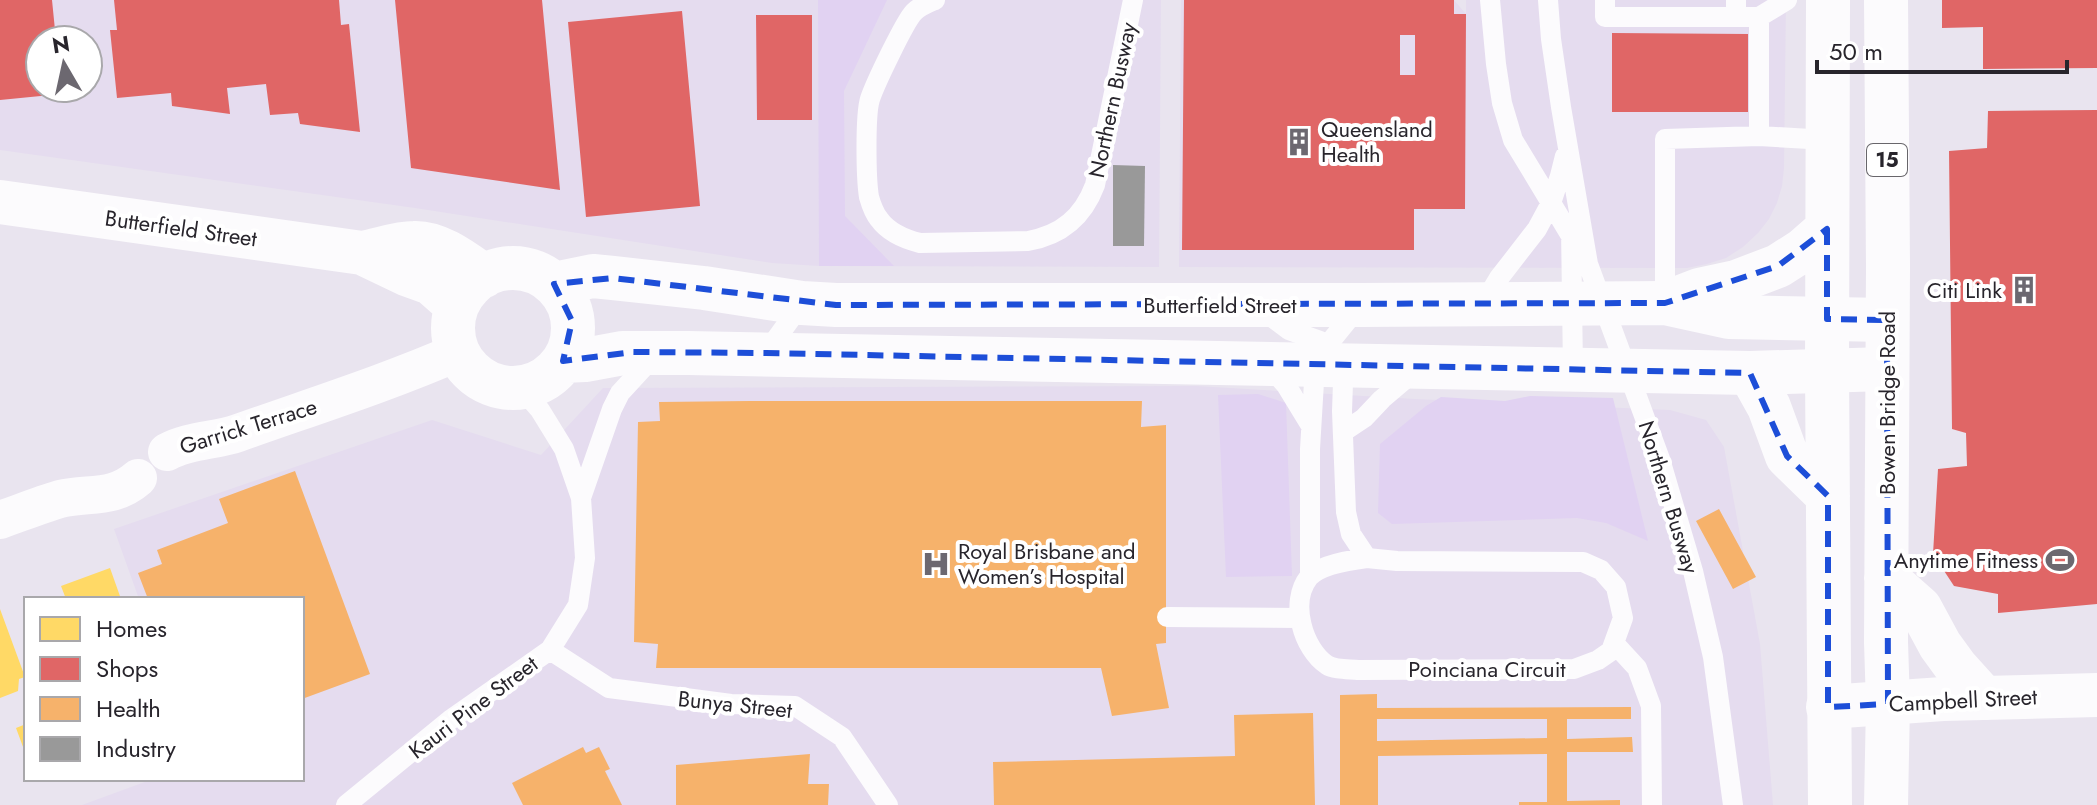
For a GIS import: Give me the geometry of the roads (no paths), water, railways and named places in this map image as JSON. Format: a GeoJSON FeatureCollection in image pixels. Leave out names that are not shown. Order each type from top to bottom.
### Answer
{"type":"FeatureCollection","features":[{"type":"Feature","properties":{"kind":"main road"},"geometry":{"type":"LineString","coordinates":[[1828,0],[1830,805]]}},
{"type":"Feature","properties":{"kind":"main road","name":"Bowen Bridge Road"},"geometry":{"type":"LineString","coordinates":[[1886,0],[1886,805]]}},
{"type":"Feature","properties":{"kind":"main road","name":"Butterfield Street"},"geometry":{"type":"LineString","coordinates":[[0,202],[362,253],[411,243],[428,244],[452,255],[470,291]]}},
{"type":"Feature","properties":{"kind":"main road"},"geometry":{"type":"LineString","coordinates":[[1665,303],[1778,266],[1827,229]]}},
{"type":"Feature","properties":{"kind":"main road"},"geometry":{"type":"LineString","coordinates":[[508,269],[533,271],[554,284],[569,307],[572,321],[572,335],[563,361],[537,383],[520,387],[504,387],[477,375],[465,365],[458,352],[453,329],[470,291],[508,269]]}},
{"type":"Feature","properties":{"kind":"main road","name":"Butterfield Street"},"geometry":{"type":"LineString","coordinates":[[554,284],[593,276],[836,305],[1665,303],[1729,317],[1887,320]]}},
{"type":"Feature","properties":{"kind":"main road"},"geometry":{"type":"LineString","coordinates":[[563,361],[615,353],[766,353],[1267,363],[1327,359],[1415,366],[1750,373],[1886,369]]}},
{"type":"Feature","properties":{"kind":"main road"},"geometry":{"type":"LineString","coordinates":[[1750,373],[1769,407],[1787,456],[1828,496]]}},
{"type":"Feature","properties":{"kind":"main road"},"geometry":{"type":"LineString","coordinates":[[1886,578],[1920,608],[1940,645],[1984,698]]}},
{"type":"Feature","properties":{"kind":"main road","name":"Campbell Street"},"geometry":{"type":"LineString","coordinates":[[1828,707],[2097,695]]}},
{"type":"Feature","properties":{"kind":"street","name":"Garrick Terrace"},"geometry":{"type":"LineString","coordinates":[[167,452],[234,434],[458,352]]}},
{"type":"Feature","properties":{"kind":"street","name":"Garrick Terrace"},"geometry":{"type":"LineString","coordinates":[[0,520],[57,500],[114,492],[138,478]]}},
{"type":"Feature","properties":{"kind":"lane","name":"Northern Busway"},"geometry":{"type":"LineString","coordinates":[[935,0],[917,9],[911,16],[874,89],[868,113],[868,187],[873,209],[893,233],[920,243],[1028,241],[1057,233],[1080,214],[1095,185],[1133,0]]}},
{"type":"Feature","properties":{"kind":"lane","name":"Northern Busway"},"geometry":{"type":"LineString","coordinates":[[1490,0],[1502,103],[1513,140],[1588,264]]}},
{"type":"Feature","properties":{"kind":"lane","name":"Northern Busway"},"geometry":{"type":"LineString","coordinates":[[1548,0],[1561,107],[1588,264],[1660,459],[1693,571],[1713,657],[1733,805]]}},
{"type":"Feature","properties":{"kind":"lane"},"geometry":{"type":"LineString","coordinates":[[1562,0],[1573,369]]}},
{"type":"Feature","properties":{"kind":"lane"},"geometry":{"type":"LineString","coordinates":[[1759,17],[1787,0]]}},
{"type":"Feature","properties":{"kind":"lane"},"geometry":{"type":"LineString","coordinates":[[1605,8],[1736,8],[1759,17]]}},
{"type":"Feature","properties":{"kind":"lane"},"geometry":{"type":"LineString","coordinates":[[1759,17],[1759,136]]}},
{"type":"Feature","properties":{"kind":"lane"},"geometry":{"type":"LineString","coordinates":[[1665,303],[1665,139],[1759,136],[1827,140]]}},
{"type":"Feature","properties":{"kind":"lane"},"geometry":{"type":"LineString","coordinates":[[1484,303],[1537,229],[1556,190],[1567,149]]}},
{"type":"Feature","properties":{"kind":"lane"},"geometry":{"type":"LineString","coordinates":[[766,353],[802,303]]}},
{"type":"Feature","properties":{"kind":"lane"},"geometry":{"type":"LineString","coordinates":[[1255,305],[1289,330],[1312,337],[1343,383],[1347,523],[1367,558]]}},
{"type":"Feature","properties":{"kind":"lane"},"geometry":{"type":"LineString","coordinates":[[1167,617],[1300,618],[1301,593],[1310,575],[1311,426],[1327,359],[1360,305]]}},
{"type":"Feature","properties":{"kind":"lane"},"geometry":{"type":"LineString","coordinates":[[581,498],[620,393],[656,353]]}},
{"type":"Feature","properties":{"kind":"lane"},"geometry":{"type":"LineString","coordinates":[[1267,363],[1286,385],[1311,426]]}},
{"type":"Feature","properties":{"kind":"lane"},"geometry":{"type":"LineString","coordinates":[[1343,432],[1364,418],[1415,366]]}},
{"type":"Feature","properties":{"kind":"lane"},"geometry":{"type":"LineString","coordinates":[[520,387],[540,410],[564,449],[581,498]]}},
{"type":"Feature","properties":{"kind":"lane","name":"Garrick Terrace"},"geometry":{"type":"LineString","coordinates":[[138,478],[167,452]]}},
{"type":"Feature","properties":{"kind":"lane","name":"Kauri Pine Street"},"geometry":{"type":"LineString","coordinates":[[346,805],[450,720],[550,650],[578,605],[585,558],[581,498]]}},
{"type":"Feature","properties":{"kind":"lane"},"geometry":{"type":"LineString","coordinates":[[1310,575],[1341,562],[1367,558],[1397,561],[1583,562],[1601,570],[1616,587],[1623,618],[1614,643],[1637,668],[1651,706],[1652,805]]}},
{"type":"Feature","properties":{"kind":"lane","name":"Poinciana Circuit"},"geometry":{"type":"LineString","coordinates":[[1300,618],[1307,645],[1329,667],[1358,670],[1574,669],[1598,660],[1611,651],[1614,643]]}},
{"type":"Feature","properties":{"kind":"lane","name":"Bunya Street"},"geometry":{"type":"LineString","coordinates":[[550,650],[609,688],[731,704],[795,706],[842,737],[888,805]]}},
{"type":"Feature","properties":{"kind":"lane","name":"Northern Busway"},"geometry":{"type":"LineString","coordinates":[[1718,805],[1724,737]]}},
{"type":"Feature","properties":{"kind":"place","name":"Queensland Health"},"geometry":{"type":"Point","coordinates":[1299,142]}},
{"type":"Feature","properties":{"kind":"place","name":"Citi Link"},"geometry":{"type":"Point","coordinates":[2024,290]}},
{"type":"Feature","properties":{"kind":"place","name":"Anytime Fitness"},"geometry":{"type":"Point","coordinates":[2060,560]}},
{"type":"Feature","properties":{"kind":"place","name":"Royal Brisbane and Women’s Hospital"},"geometry":{"type":"Point","coordinates":[936,564]}}]}
